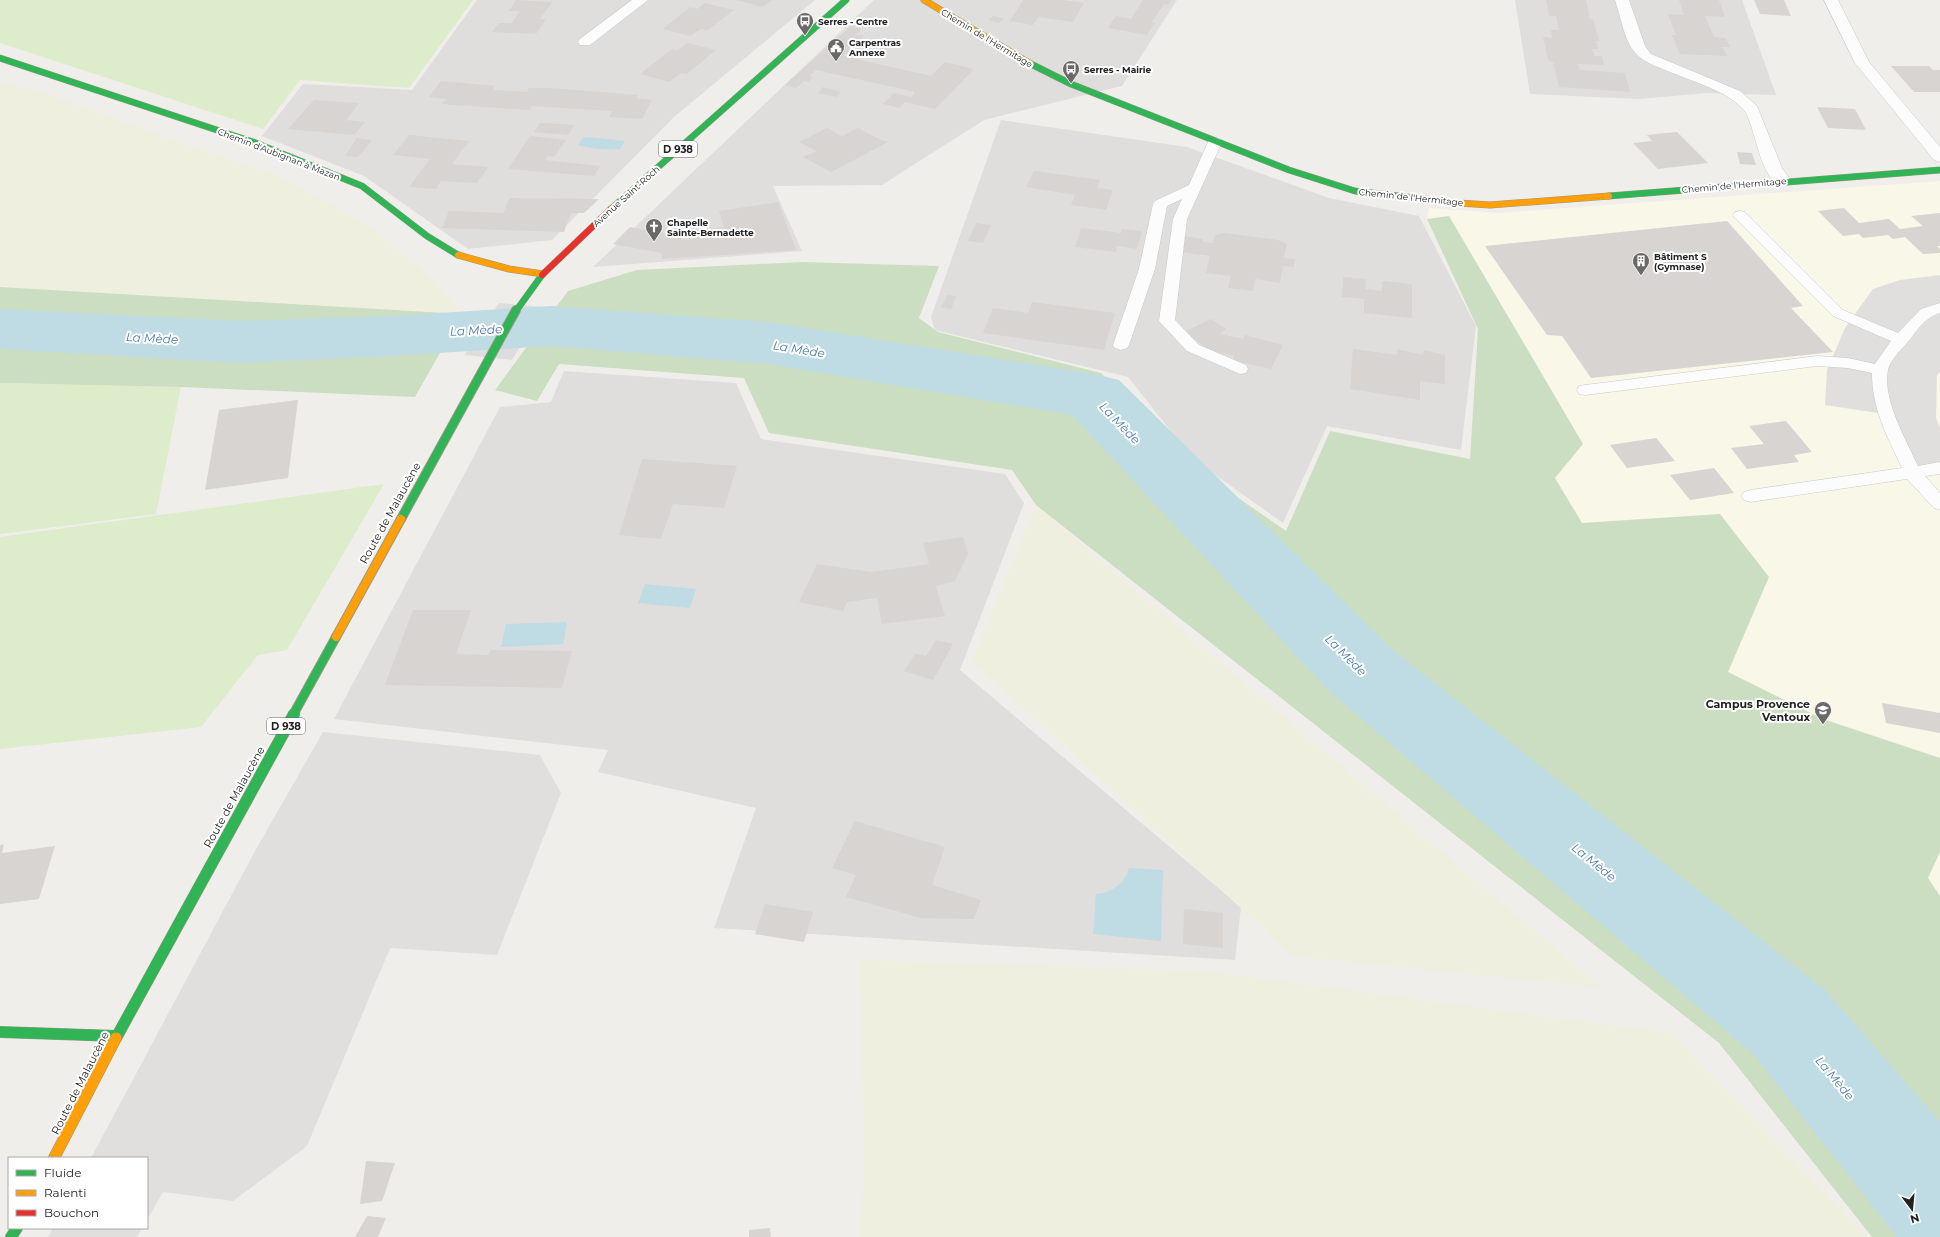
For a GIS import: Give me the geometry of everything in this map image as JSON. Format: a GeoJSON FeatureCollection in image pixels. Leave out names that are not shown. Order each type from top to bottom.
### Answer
{"type":"FeatureCollection","features":[{"type":"Feature","properties":{"kind":"street"},"geometry":{"type":"LineString","coordinates":[[585,42],[641,0]]}},
{"type":"Feature","properties":{"kind":"street","name":"Avenue Saint-Roch"},"geometry":{"type":"LineString","coordinates":[[496,345],[521,302],[543,274],[614,206],[846,0]]}},
{"type":"Feature","properties":{"kind":"street","name":"Chemin de l'Hermitage"},"geometry":{"type":"LineString","coordinates":[[924,0],[1021,59],[1071,84],[1215,142],[1289,170],[1355,192],[1422,200],[1490,205],[1783,181],[1940,170]]}},
{"type":"Feature","properties":{"kind":"street"},"geometry":{"type":"LineString","coordinates":[[1622,0],[1638,48],[1646,58],[1735,94],[1752,109],[1774,169],[1783,181]]}},
{"type":"Feature","properties":{"kind":"street"},"geometry":{"type":"LineString","coordinates":[[1831,0],[1862,63],[1940,157]]}},
{"type":"Feature","properties":{"kind":"street","name":"Chemin d'Aubignan à Mazan"},"geometry":{"type":"LineString","coordinates":[[0,58],[260,145],[362,186],[427,236],[458,255],[509,269],[543,274]]}},
{"type":"Feature","properties":{"kind":"street","name":"Route de Malaucène"},"geometry":{"type":"LineString","coordinates":[[55,1157],[117,1036],[496,345]]}},
{"type":"Feature","properties":{"kind":"street"},"geometry":{"type":"LineString","coordinates":[[0,1032],[117,1036]]}},
{"type":"Feature","properties":{"kind":"lane"},"geometry":{"type":"LineString","coordinates":[[1215,142],[1180,219],[1167,320],[1193,348],[1240,369]]}},
{"type":"Feature","properties":{"kind":"lane"},"geometry":{"type":"LineString","coordinates":[[1120,345],[1147,269],[1160,204],[1195,188]]}},
{"type":"Feature","properties":{"kind":"lane"},"geometry":{"type":"LineString","coordinates":[[1740,215],[1838,313],[1900,340]]}},
{"type":"Feature","properties":{"kind":"lane"},"geometry":{"type":"LineString","coordinates":[[1940,308],[1926,312],[1900,340],[1886,358],[1880,370],[1880,386],[1885,414],[1913,474],[1940,504]]}},
{"type":"Feature","properties":{"kind":"lane"},"geometry":{"type":"LineString","coordinates":[[1585,390],[1817,361],[1848,362],[1880,370]]}},
{"type":"Feature","properties":{"kind":"lane"},"geometry":{"type":"LineString","coordinates":[[1750,496],[1913,474],[1940,468]]}},
{"type":"Feature","properties":{"kind":"shaded area"},"geometry":{"type":"Polygon","coordinates":[[[477,0],[815,0],[674,117],[552,240],[468,249],[364,176],[262,136],[303,84],[412,90],[477,0]]]}},
{"type":"Feature","properties":{"kind":"shaded area"},"geometry":{"type":"Polygon","coordinates":[[[874,0],[1177,0],[1122,86],[984,120],[882,185],[773,186],[802,251],[593,267],[874,0]]]}},
{"type":"Feature","properties":{"kind":"shaded area"},"geometry":{"type":"Polygon","coordinates":[[[1515,0],[1742,0],[1776,95],[1706,93],[1639,99],[1530,94],[1515,0]]]}},
{"type":"Feature","properties":{"kind":"shaded area"},"geometry":{"type":"Polygon","coordinates":[[[1001,120],[1187,147],[1329,198],[1419,216],[1476,326],[1461,450],[1327,426],[1283,523],[1193,459],[1128,377],[935,330],[931,317],[1001,120]]]}},
{"type":"Feature","properties":{"kind":"shaded area","name":"Campus Provence Ventoux"},"geometry":{"type":"Polygon","coordinates":[[[1940,181],[1940,991],[1470,459],[1478,329],[1427,219],[1429,208],[1497,213],[1940,181]]]}},
{"type":"Feature","properties":{"kind":"shaded area"},"geometry":{"type":"Polygon","coordinates":[[[1940,275],[1940,372],[1937,375],[1936,418],[1940,428],[1940,468],[1913,474],[1885,414],[1825,405],[1827,370],[1845,328],[1873,289],[1900,280],[1940,275]]]}},
{"type":"Feature","properties":{"kind":"shaded area"},"geometry":{"type":"Polygon","coordinates":[[[564,371],[736,383],[761,439],[1005,474],[1024,503],[960,670],[1241,907],[1235,960],[714,928],[756,808],[598,772],[608,750],[334,719],[500,407],[551,402],[564,371]]]}},
{"type":"Feature","properties":{"kind":"shaded area"},"geometry":{"type":"Polygon","coordinates":[[[323,732],[540,755],[561,793],[497,955],[390,948],[307,1146],[233,1201],[163,1192],[148,1218],[148,1157],[92,1157],[255,851],[323,732]]]}},
{"type":"Feature","properties":{"kind":"shaded area"},"geometry":{"type":"Polygon","coordinates":[[[52,1229],[141,1229],[137,1237],[48,1237],[52,1229]]]}},
{"type":"Feature","properties":{"kind":"green space"},"geometry":{"type":"Polygon","coordinates":[[[0,0],[473,0],[409,88],[300,80],[263,129],[0,43],[0,0]]]}},
{"type":"Feature","properties":{"kind":"green space"},"geometry":{"type":"Polygon","coordinates":[[[0,84],[33,89],[179,142],[279,176],[370,226],[437,283],[462,314],[0,287],[0,84]]]}},
{"type":"Feature","properties":{"kind":"green space"},"geometry":{"type":"Polygon","coordinates":[[[1449,216],[1583,444],[1555,478],[1582,523],[1720,514],[1769,577],[1728,672],[1823,719],[1940,758],[1940,852],[1928,878],[1940,896],[1940,1237],[1872,1237],[1719,1043],[1036,505],[1012,470],[769,433],[744,378],[559,364],[537,401],[495,390],[568,291],[637,270],[802,262],[939,266],[919,318],[938,332],[1101,373],[1186,462],[1286,531],[1330,431],[1470,459],[1478,329],[1427,219],[1449,216]]]}},
{"type":"Feature","properties":{"kind":"green space"},"geometry":{"type":"Polygon","coordinates":[[[0,287],[462,314],[415,397],[181,387],[0,383],[0,287]]]}},
{"type":"Feature","properties":{"kind":"green space"},"geometry":{"type":"Polygon","coordinates":[[[0,383],[181,387],[156,514],[0,534],[0,383]]]}},
{"type":"Feature","properties":{"kind":"green space"},"geometry":{"type":"Polygon","coordinates":[[[384,484],[287,650],[258,655],[201,727],[0,749],[0,537],[384,484]]]}},
{"type":"Feature","properties":{"kind":"green space"},"geometry":{"type":"Polygon","coordinates":[[[1036,505],[1602,988],[1293,956],[971,661],[1036,505]]]}},
{"type":"Feature","properties":{"kind":"green space"},"geometry":{"type":"Polygon","coordinates":[[[860,960],[1207,971],[1671,1033],[1869,1237],[859,1237],[864,1175],[860,960]]]}},
{"type":"Feature","properties":{"kind":"water"},"geometry":{"type":"Polygon","coordinates":[[[589,137],[625,141],[620,149],[599,149],[578,145],[583,138],[589,137]]]}},
{"type":"Feature","properties":{"kind":"water"},"geometry":{"type":"Polygon","coordinates":[[[645,584],[696,589],[690,608],[638,603],[645,584]]]}},
{"type":"Feature","properties":{"kind":"water"},"geometry":{"type":"Polygon","coordinates":[[[567,622],[563,644],[501,647],[506,624],[567,622]]]}},
{"type":"Feature","properties":{"kind":"water"},"geometry":{"type":"Polygon","coordinates":[[[1129,868],[1163,870],[1161,941],[1093,934],[1096,894],[1107,892],[1117,886],[1125,878],[1129,868]]]}},
{"type":"Feature","properties":{"kind":"pier"},"geometry":{"type":"Polygon","coordinates":[[[499,303],[544,307],[512,360],[465,355],[499,303]]]}},
{"type":"Feature","properties":{"kind":"building"},"geometry":{"type":"Polygon","coordinates":[[[516,0],[552,2],[540,19],[546,19],[536,34],[492,32],[499,23],[512,23],[520,11],[509,11],[516,0]]]}},
{"type":"Feature","properties":{"kind":"building"},"geometry":{"type":"Polygon","coordinates":[[[736,0],[773,0],[762,7],[736,0]]]}},
{"type":"Feature","properties":{"kind":"building"},"geometry":{"type":"Polygon","coordinates":[[[1023,0],[1063,0],[1084,3],[1073,22],[1038,17],[1033,25],[1010,21],[1023,0]]]}},
{"type":"Feature","properties":{"kind":"building"},"geometry":{"type":"Polygon","coordinates":[[[1143,0],[1171,0],[1168,5],[1164,4],[1152,22],[1155,23],[1147,35],[1108,28],[1116,16],[1131,19],[1143,0]]]}},
{"type":"Feature","properties":{"kind":"building"},"geometry":{"type":"Polygon","coordinates":[[[1546,0],[1586,0],[1590,19],[1593,19],[1599,41],[1596,41],[1598,49],[1592,49],[1594,56],[1602,56],[1604,65],[1578,64],[1580,70],[1625,73],[1630,92],[1559,87],[1553,62],[1548,60],[1543,37],[1552,38],[1551,30],[1559,30],[1556,16],[1549,16],[1546,0]]]}},
{"type":"Feature","properties":{"kind":"building"},"geometry":{"type":"Polygon","coordinates":[[[1679,0],[1719,0],[1725,17],[1705,16],[1714,37],[1726,38],[1730,47],[1722,47],[1727,56],[1680,54],[1672,35],[1676,35],[1668,14],[1684,15],[1679,0]]]}},
{"type":"Feature","properties":{"kind":"building"},"geometry":{"type":"Polygon","coordinates":[[[1754,0],[1784,0],[1791,16],[1760,14],[1754,0]]]}},
{"type":"Feature","properties":{"kind":"building"},"geometry":{"type":"Polygon","coordinates":[[[705,3],[734,10],[708,30],[701,29],[690,36],[663,29],[690,7],[697,9],[705,3]]]}},
{"type":"Feature","properties":{"kind":"building"},"geometry":{"type":"Polygon","coordinates":[[[994,16],[1004,19],[998,23],[989,20],[994,16]]]}},
{"type":"Feature","properties":{"kind":"building"},"geometry":{"type":"Polygon","coordinates":[[[851,26],[862,29],[855,35],[864,36],[843,56],[931,76],[945,62],[974,69],[935,109],[905,102],[899,108],[883,104],[894,93],[911,97],[915,92],[816,70],[809,76],[813,77],[808,82],[804,81],[796,88],[785,85],[851,26]]]}},
{"type":"Feature","properties":{"kind":"building"},"geometry":{"type":"Polygon","coordinates":[[[687,43],[716,50],[687,74],[681,73],[669,82],[640,74],[672,49],[677,51],[687,43]]]}},
{"type":"Feature","properties":{"kind":"building"},"geometry":{"type":"Polygon","coordinates":[[[1891,66],[1929,66],[1933,70],[1940,70],[1940,92],[1914,92],[1891,66]]]}},
{"type":"Feature","properties":{"kind":"building"},"geometry":{"type":"Polygon","coordinates":[[[441,81],[495,86],[493,90],[527,92],[529,88],[549,88],[638,95],[636,98],[652,100],[642,119],[609,117],[612,111],[532,106],[530,110],[442,104],[446,99],[429,97],[441,81]]]}},
{"type":"Feature","properties":{"kind":"building"},"geometry":{"type":"Polygon","coordinates":[[[823,87],[841,92],[836,97],[818,93],[823,87]]]}},
{"type":"Feature","properties":{"kind":"building"},"geometry":{"type":"Polygon","coordinates":[[[314,100],[359,103],[346,120],[365,122],[354,135],[288,129],[314,100]]]}},
{"type":"Feature","properties":{"kind":"building"},"geometry":{"type":"Polygon","coordinates":[[[1817,107],[1855,109],[1866,130],[1828,128],[1817,107]]]}},
{"type":"Feature","properties":{"kind":"building"},"geometry":{"type":"Polygon","coordinates":[[[540,123],[575,125],[568,135],[534,132],[540,123]]]}},
{"type":"Feature","properties":{"kind":"building"},"geometry":{"type":"Polygon","coordinates":[[[827,128],[842,136],[858,128],[888,142],[831,172],[803,157],[817,151],[799,142],[827,128]]]}},
{"type":"Feature","properties":{"kind":"building"},"geometry":{"type":"Polygon","coordinates":[[[1677,132],[1708,163],[1658,169],[1633,143],[1652,141],[1647,135],[1677,132]]]}},
{"type":"Feature","properties":{"kind":"building"},"geometry":{"type":"Polygon","coordinates":[[[409,135],[469,141],[452,164],[488,167],[477,183],[441,181],[436,189],[409,187],[430,159],[393,155],[409,135]]]}},
{"type":"Feature","properties":{"kind":"building"},"geometry":{"type":"Polygon","coordinates":[[[530,136],[566,140],[554,157],[547,156],[545,160],[600,166],[594,176],[508,169],[530,136]]]}},
{"type":"Feature","properties":{"kind":"building"},"geometry":{"type":"Polygon","coordinates":[[[357,138],[372,140],[358,157],[345,156],[357,138]]]}},
{"type":"Feature","properties":{"kind":"building"},"geometry":{"type":"Polygon","coordinates":[[[1737,152],[1752,153],[1756,165],[1740,164],[1737,152]]]}},
{"type":"Feature","properties":{"kind":"building"},"geometry":{"type":"Polygon","coordinates":[[[1034,171],[1100,180],[1097,188],[1113,190],[1106,210],[1071,205],[1075,195],[1026,187],[1034,171]]]}},
{"type":"Feature","properties":{"kind":"building"},"geometry":{"type":"Polygon","coordinates":[[[510,198],[599,199],[584,213],[571,213],[564,232],[442,228],[449,211],[503,213],[510,198]]]}},
{"type":"Feature","properties":{"kind":"building"},"geometry":{"type":"Polygon","coordinates":[[[778,202],[796,250],[662,259],[662,253],[613,244],[630,227],[677,236],[683,240],[693,239],[691,232],[724,227],[719,211],[778,202]]]}},
{"type":"Feature","properties":{"kind":"building"},"geometry":{"type":"Polygon","coordinates":[[[1844,208],[1859,223],[1889,219],[1900,229],[1923,226],[1911,216],[1940,213],[1940,246],[1937,246],[1940,249],[1940,253],[1923,254],[1905,237],[1893,239],[1888,235],[1863,238],[1859,234],[1843,236],[1818,211],[1844,208]]]}},
{"type":"Feature","properties":{"kind":"building","name":"Bâtiment S (Gymnase)"},"geometry":{"type":"Polygon","coordinates":[[[1727,221],[1803,306],[1791,308],[1833,352],[1591,378],[1562,336],[1547,335],[1485,246],[1727,221]]]}},
{"type":"Feature","properties":{"kind":"building"},"geometry":{"type":"Polygon","coordinates":[[[976,223],[991,225],[983,243],[968,241],[976,223]]]}},
{"type":"Feature","properties":{"kind":"building"},"geometry":{"type":"Polygon","coordinates":[[[1081,228],[1121,233],[1122,229],[1142,231],[1137,249],[1117,246],[1116,252],[1075,247],[1081,228]]]}},
{"type":"Feature","properties":{"kind":"building"},"geometry":{"type":"Polygon","coordinates":[[[1225,233],[1278,240],[1287,244],[1284,258],[1295,259],[1294,267],[1283,266],[1280,283],[1255,279],[1253,291],[1228,288],[1231,276],[1206,273],[1210,256],[1180,252],[1184,236],[1203,239],[1203,242],[1213,243],[1215,235],[1225,233]]]}},
{"type":"Feature","properties":{"kind":"building"},"geometry":{"type":"Polygon","coordinates":[[[1343,277],[1366,279],[1365,289],[1382,291],[1382,281],[1412,284],[1412,318],[1364,313],[1364,299],[1342,297],[1343,277]]]}},
{"type":"Feature","properties":{"kind":"building"},"geometry":{"type":"Polygon","coordinates":[[[947,295],[956,296],[951,309],[941,307],[947,295]]]}},
{"type":"Feature","properties":{"kind":"building"},"geometry":{"type":"Polygon","coordinates":[[[1032,302],[1115,313],[1104,350],[983,333],[993,308],[1028,313],[1032,302]]]}},
{"type":"Feature","properties":{"kind":"building"},"geometry":{"type":"Polygon","coordinates":[[[1211,319],[1226,329],[1220,334],[1243,339],[1245,335],[1283,345],[1271,369],[1233,360],[1234,356],[1209,350],[1184,332],[1211,319]]]}},
{"type":"Feature","properties":{"kind":"building"},"geometry":{"type":"Polygon","coordinates":[[[1353,349],[1397,355],[1397,349],[1423,355],[1424,350],[1445,355],[1445,384],[1420,381],[1420,400],[1350,389],[1353,349]]]}},
{"type":"Feature","properties":{"kind":"building"},"geometry":{"type":"Polygon","coordinates":[[[298,400],[288,478],[205,490],[219,410],[298,400]]]}},
{"type":"Feature","properties":{"kind":"building"},"geometry":{"type":"Polygon","coordinates":[[[1786,421],[1812,452],[1794,455],[1799,462],[1747,469],[1731,448],[1764,444],[1749,426],[1786,421]]]}},
{"type":"Feature","properties":{"kind":"building"},"geometry":{"type":"Polygon","coordinates":[[[1656,438],[1675,461],[1627,468],[1610,445],[1656,438]]]}},
{"type":"Feature","properties":{"kind":"building"},"geometry":{"type":"Polygon","coordinates":[[[642,459],[737,466],[724,508],[673,504],[661,539],[619,535],[642,459]]]}},
{"type":"Feature","properties":{"kind":"building"},"geometry":{"type":"Polygon","coordinates":[[[1714,468],[1734,493],[1690,500],[1670,475],[1714,468]]]}},
{"type":"Feature","properties":{"kind":"building"},"geometry":{"type":"Polygon","coordinates":[[[963,537],[968,554],[955,581],[936,586],[945,616],[882,624],[877,598],[847,602],[843,611],[799,602],[817,564],[871,572],[929,564],[923,543],[963,537]]]}},
{"type":"Feature","properties":{"kind":"building"},"geometry":{"type":"Polygon","coordinates":[[[413,610],[471,610],[456,654],[488,655],[491,650],[572,651],[562,688],[385,685],[413,610]]]}},
{"type":"Feature","properties":{"kind":"building"},"geometry":{"type":"Polygon","coordinates":[[[936,640],[953,644],[933,680],[904,671],[915,654],[926,656],[936,640]]]}},
{"type":"Feature","properties":{"kind":"building"},"geometry":{"type":"Polygon","coordinates":[[[1882,703],[1940,713],[1940,733],[1886,723],[1882,703]]]}},
{"type":"Feature","properties":{"kind":"building"},"geometry":{"type":"Polygon","coordinates":[[[855,821],[945,847],[932,885],[981,900],[974,919],[921,918],[846,897],[856,875],[832,868],[855,821]]]}},
{"type":"Feature","properties":{"kind":"building"},"geometry":{"type":"Polygon","coordinates":[[[4,844],[2,853],[55,846],[39,899],[0,904],[0,845],[4,844]]]}},
{"type":"Feature","properties":{"kind":"building"},"geometry":{"type":"Polygon","coordinates":[[[765,904],[813,912],[804,942],[755,934],[765,904]]]}},
{"type":"Feature","properties":{"kind":"building"},"geometry":{"type":"Polygon","coordinates":[[[1184,909],[1223,913],[1223,948],[1183,944],[1184,909]]]}},
{"type":"Feature","properties":{"kind":"building"},"geometry":{"type":"Polygon","coordinates":[[[366,1161],[395,1163],[382,1201],[360,1204],[366,1161]]]}},
{"type":"Feature","properties":{"kind":"building"},"geometry":{"type":"Polygon","coordinates":[[[367,1216],[386,1218],[378,1237],[355,1237],[367,1216]]]}},
{"type":"Feature","properties":{"kind":"building"},"geometry":{"type":"Polygon","coordinates":[[[770,1228],[771,1237],[749,1237],[749,1230],[770,1228]]]}},
{"type":"Feature","properties":{"kind":"waterway","name":"La Mède"},"geometry":{"type":"LineString","coordinates":[[0,329],[240,342],[391,336],[551,326],[768,343],[1094,396],[1359,669],[1789,1022],[1940,1204]]}},
{"type":"Feature","properties":{"kind":"traffic: fast"},"geometry":{"type":"LineString","coordinates":[[611,209],[846,0]]}},
{"type":"Feature","properties":{"kind":"traffic: fast"},"geometry":{"type":"LineString","coordinates":[[0,58],[253,142],[362,186],[427,236],[458,255]]}},
{"type":"Feature","properties":{"kind":"traffic: fast"},"geometry":{"type":"LineString","coordinates":[[1031,64],[1071,84],[1289,170],[1355,191],[1458,203]]}},
{"type":"Feature","properties":{"kind":"traffic: fast"},"geometry":{"type":"LineString","coordinates":[[1609,196],[1940,170]]}},
{"type":"Feature","properties":{"kind":"traffic: fast"},"geometry":{"type":"LineString","coordinates":[[401,519],[521,302],[542,275]]}},
{"type":"Feature","properties":{"kind":"traffic: fast"},"geometry":{"type":"LineString","coordinates":[[116,1038],[336,637]]}},
{"type":"Feature","properties":{"kind":"traffic: fast"},"geometry":{"type":"LineString","coordinates":[[0,1032],[117,1036]]}},
{"type":"Feature","properties":{"kind":"traffic: fast"},"geometry":{"type":"LineString","coordinates":[[11,1237],[16,1229]]}},
{"type":"Feature","properties":{"kind":"traffic: slow"},"geometry":{"type":"LineString","coordinates":[[924,0],[1031,64]]}},
{"type":"Feature","properties":{"kind":"traffic: slow"},"geometry":{"type":"LineString","coordinates":[[1458,203],[1490,205],[1609,196]]}},
{"type":"Feature","properties":{"kind":"traffic: slow"},"geometry":{"type":"LineString","coordinates":[[458,255],[509,269],[543,274]]}},
{"type":"Feature","properties":{"kind":"traffic: slow"},"geometry":{"type":"LineString","coordinates":[[336,637],[401,519]]}},
{"type":"Feature","properties":{"kind":"traffic: slow"},"geometry":{"type":"LineString","coordinates":[[55,1157],[116,1038]]}},
{"type":"Feature","properties":{"kind":"traffic: jam"},"geometry":{"type":"LineString","coordinates":[[542,275],[611,209]]}},
{"type":"Feature","properties":{"kind":"place","name":"Serres - Centre"},"geometry":{"type":"Point","coordinates":[805,36]}},
{"type":"Feature","properties":{"kind":"place","name":"Carpentras Annexe"},"geometry":{"type":"Point","coordinates":[836,62]}},
{"type":"Feature","properties":{"kind":"place","name":"Serres - Mairie"},"geometry":{"type":"Point","coordinates":[1071,84]}},
{"type":"Feature","properties":{"kind":"place","name":"Chapelle Sainte-Bernadette"},"geometry":{"type":"Point","coordinates":[654,242]}},
{"type":"Feature","properties":{"kind":"place","name":"Bâtiment S (Gymnase)"},"geometry":{"type":"Point","coordinates":[1641,276]}},
{"type":"Feature","properties":{"kind":"place","name":"Campus Provence Ventoux"},"geometry":{"type":"Point","coordinates":[1823,725]}}]}
